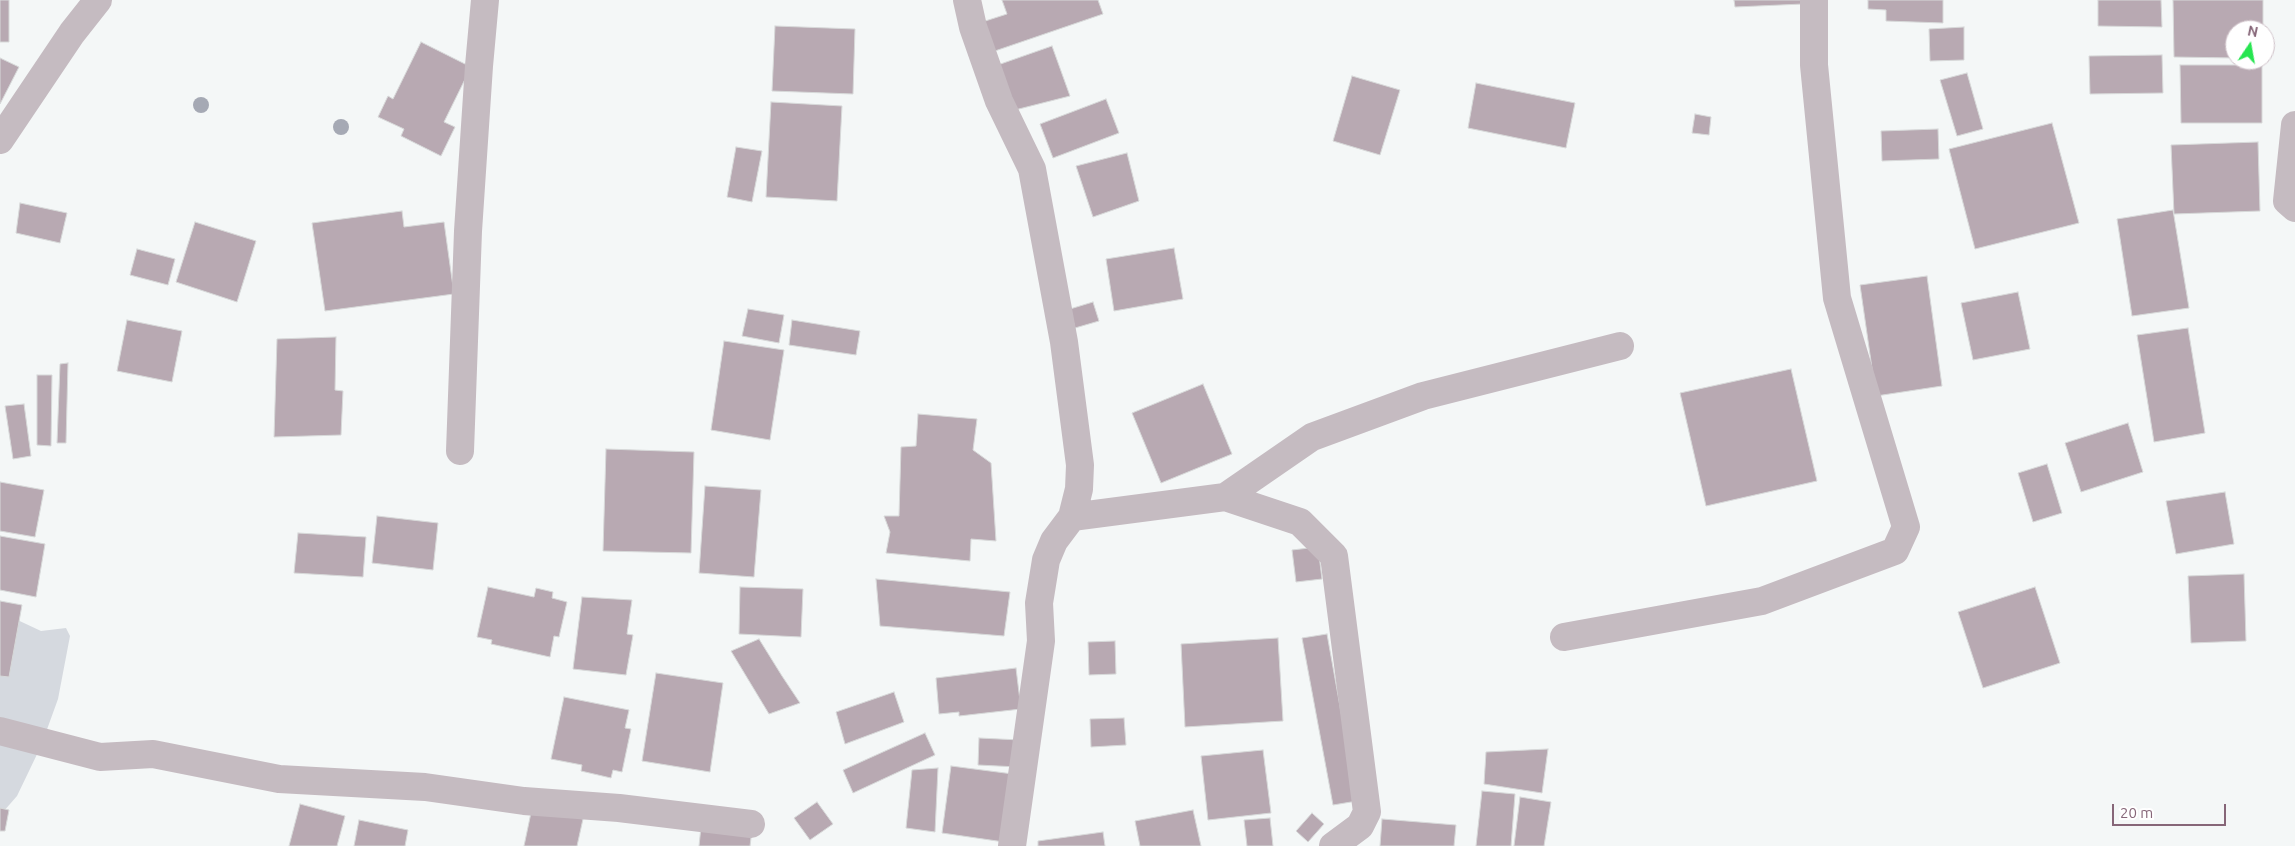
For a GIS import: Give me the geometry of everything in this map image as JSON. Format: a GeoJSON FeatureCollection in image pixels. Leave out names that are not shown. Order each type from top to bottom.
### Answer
{"type":"FeatureCollection","features":[{"type":"Feature","properties":{"kind":"street"},"geometry":{"type":"LineString","coordinates":[[0,140],[72,34],[98,0]]}},
{"type":"Feature","properties":{"kind":"street"},"geometry":{"type":"LineString","coordinates":[[460,451],[468,231],[485,0]]}},
{"type":"Feature","properties":{"kind":"street"},"geometry":{"type":"LineString","coordinates":[[967,0],[999,101],[1032,169],[1066,351],[1079,456],[1079,489],[1072,517],[1054,541],[1046,560],[1039,603],[1041,641],[1012,846]]}},
{"type":"Feature","properties":{"kind":"street"},"geometry":{"type":"LineString","coordinates":[[1564,637],[1762,601],[1894,551],[1906,527],[1837,298],[1814,66],[1814,0]]}},
{"type":"Feature","properties":{"kind":"street"},"geometry":{"type":"LineString","coordinates":[[2295,125],[2287,202],[2295,208]]}},
{"type":"Feature","properties":{"kind":"street"},"geometry":{"type":"LineString","coordinates":[[1225,497],[1312,437],[1424,396],[1620,346]]}},
{"type":"Feature","properties":{"kind":"street"},"geometry":{"type":"LineString","coordinates":[[1072,517],[1225,497],[1300,522],[1334,556],[1367,812],[1360,826],[1333,846]]}},
{"type":"Feature","properties":{"kind":"street"},"geometry":{"type":"LineString","coordinates":[[0,731],[100,757],[153,754],[279,779],[425,787],[524,801],[619,808],[752,824]]}},
{"type":"Feature","properties":{"kind":"shaded area"},"geometry":{"type":"Polygon","coordinates":[[[0,614],[9,616],[41,631],[66,628],[70,636],[58,699],[41,746],[17,796],[3,812],[0,819],[0,614]]]}},
{"type":"Feature","properties":{"kind":"building"},"geometry":{"type":"Polygon","coordinates":[[[0,0],[9,0],[9,42],[0,42],[0,0]]]}},
{"type":"Feature","properties":{"kind":"building"},"geometry":{"type":"Polygon","coordinates":[[[1002,0],[1098,0],[1103,14],[989,53],[976,24],[1007,14],[1002,0]]]}},
{"type":"Feature","properties":{"kind":"building"},"geometry":{"type":"Polygon","coordinates":[[[1734,0],[1803,0],[1803,4],[1735,7],[1734,0]]]}},
{"type":"Feature","properties":{"kind":"building"},"geometry":{"type":"Polygon","coordinates":[[[1868,0],[1943,0],[1943,23],[1886,21],[1886,10],[1868,9],[1868,0]]]}},
{"type":"Feature","properties":{"kind":"building"},"geometry":{"type":"Polygon","coordinates":[[[2098,0],[2161,0],[2162,27],[2098,26],[2098,0]]]}},
{"type":"Feature","properties":{"kind":"building"},"geometry":{"type":"Polygon","coordinates":[[[2173,0],[2263,0],[2263,20],[2225,20],[2225,58],[2174,57],[2173,0]]]}},
{"type":"Feature","properties":{"kind":"building"},"geometry":{"type":"Polygon","coordinates":[[[775,26],[855,29],[853,94],[772,91],[775,26]]]}},
{"type":"Feature","properties":{"kind":"building"},"geometry":{"type":"Polygon","coordinates":[[[1964,27],[1964,60],[1930,61],[1929,29],[1964,27]]]}},
{"type":"Feature","properties":{"kind":"building"},"geometry":{"type":"Polygon","coordinates":[[[421,42],[471,67],[444,122],[455,127],[441,156],[401,136],[404,129],[378,117],[388,96],[393,99],[421,42]]]}},
{"type":"Feature","properties":{"kind":"building"},"geometry":{"type":"Polygon","coordinates":[[[1052,46],[1070,96],[1007,112],[992,67],[1052,46]]]}},
{"type":"Feature","properties":{"kind":"building"},"geometry":{"type":"Polygon","coordinates":[[[2162,55],[2163,93],[2090,94],[2089,56],[2162,55]]]}},
{"type":"Feature","properties":{"kind":"building"},"geometry":{"type":"Polygon","coordinates":[[[0,58],[19,67],[0,104],[0,58]]]}},
{"type":"Feature","properties":{"kind":"building"},"geometry":{"type":"Polygon","coordinates":[[[2180,65],[2225,65],[2225,70],[2262,70],[2262,123],[2181,123],[2180,65]]]}},
{"type":"Feature","properties":{"kind":"building"},"geometry":{"type":"Polygon","coordinates":[[[1967,73],[1983,129],[1957,136],[1940,80],[1967,73]]]}},
{"type":"Feature","properties":{"kind":"building"},"geometry":{"type":"Polygon","coordinates":[[[1352,76],[1400,90],[1380,155],[1333,141],[1352,76]]]}},
{"type":"Feature","properties":{"kind":"building"},"geometry":{"type":"Polygon","coordinates":[[[1476,83],[1575,103],[1566,148],[1468,128],[1476,83]]]}},
{"type":"Feature","properties":{"kind":"building"},"geometry":{"type":"Polygon","coordinates":[[[1106,99],[1119,133],[1053,158],[1040,124],[1106,99]]]}},
{"type":"Feature","properties":{"kind":"building"},"geometry":{"type":"Polygon","coordinates":[[[771,102],[842,106],[837,201],[766,197],[771,102]]]}},
{"type":"Feature","properties":{"kind":"building"},"geometry":{"type":"Polygon","coordinates":[[[1695,114],[1711,117],[1709,135],[1692,133],[1695,114]]]}},
{"type":"Feature","properties":{"kind":"building"},"geometry":{"type":"Polygon","coordinates":[[[2052,123],[2079,223],[1975,249],[1949,149],[2052,123]]]}},
{"type":"Feature","properties":{"kind":"building"},"geometry":{"type":"Polygon","coordinates":[[[1938,129],[1939,159],[1882,161],[1881,131],[1938,129]]]}},
{"type":"Feature","properties":{"kind":"building"},"geometry":{"type":"Polygon","coordinates":[[[2258,142],[2260,211],[2174,214],[2171,145],[2258,142]]]}},
{"type":"Feature","properties":{"kind":"building"},"geometry":{"type":"Polygon","coordinates":[[[736,147],[762,151],[752,202],[727,197],[736,147]]]}},
{"type":"Feature","properties":{"kind":"building"},"geometry":{"type":"Polygon","coordinates":[[[1127,153],[1139,201],[1093,217],[1076,166],[1127,153]]]}},
{"type":"Feature","properties":{"kind":"building"},"geometry":{"type":"Polygon","coordinates":[[[20,203],[67,213],[60,243],[16,233],[20,203]]]}},
{"type":"Feature","properties":{"kind":"building"},"geometry":{"type":"Polygon","coordinates":[[[2173,210],[2189,308],[2132,316],[2117,219],[2173,210]]]}},
{"type":"Feature","properties":{"kind":"building"},"geometry":{"type":"Polygon","coordinates":[[[402,211],[404,227],[444,222],[454,294],[325,311],[312,223],[402,211]]]}},
{"type":"Feature","properties":{"kind":"building"},"geometry":{"type":"Polygon","coordinates":[[[195,222],[256,241],[237,302],[176,282],[195,222]]]}},
{"type":"Feature","properties":{"kind":"building"},"geometry":{"type":"Polygon","coordinates":[[[1174,248],[1183,299],[1114,311],[1106,259],[1174,248]]]}},
{"type":"Feature","properties":{"kind":"building"},"geometry":{"type":"Polygon","coordinates":[[[137,249],[175,259],[168,285],[130,275],[137,249]]]}},
{"type":"Feature","properties":{"kind":"building"},"geometry":{"type":"Polygon","coordinates":[[[1927,276],[1942,386],[1876,396],[1860,285],[1927,276]]]}},
{"type":"Feature","properties":{"kind":"building"},"geometry":{"type":"Polygon","coordinates":[[[2018,292],[2030,349],[1973,360],[1961,303],[2018,292]]]}},
{"type":"Feature","properties":{"kind":"building"},"geometry":{"type":"Polygon","coordinates":[[[1093,302],[1099,321],[1075,328],[1070,309],[1093,302]]]}},
{"type":"Feature","properties":{"kind":"building"},"geometry":{"type":"Polygon","coordinates":[[[748,309],[784,315],[779,343],[742,336],[748,309]]]}},
{"type":"Feature","properties":{"kind":"building"},"geometry":{"type":"Polygon","coordinates":[[[127,320],[182,331],[172,382],[117,371],[127,320]]]}},
{"type":"Feature","properties":{"kind":"building"},"geometry":{"type":"Polygon","coordinates":[[[792,320],[860,331],[856,355],[789,345],[792,320]]]}},
{"type":"Feature","properties":{"kind":"building"},"geometry":{"type":"Polygon","coordinates":[[[2188,328],[2205,433],[2154,442],[2137,335],[2188,328]]]}},
{"type":"Feature","properties":{"kind":"building"},"geometry":{"type":"Polygon","coordinates":[[[336,337],[335,390],[343,391],[341,435],[274,437],[277,339],[336,337]]]}},
{"type":"Feature","properties":{"kind":"building"},"geometry":{"type":"Polygon","coordinates":[[[724,341],[784,350],[770,440],[711,430],[724,341]]]}},
{"type":"Feature","properties":{"kind":"building"},"geometry":{"type":"Polygon","coordinates":[[[68,363],[66,443],[57,443],[60,364],[68,363]]]}},
{"type":"Feature","properties":{"kind":"building"},"geometry":{"type":"Polygon","coordinates":[[[1791,369],[1817,481],[1706,506],[1680,393],[1791,369]]]}},
{"type":"Feature","properties":{"kind":"building"},"geometry":{"type":"Polygon","coordinates":[[[37,375],[52,375],[51,446],[37,445],[37,375]]]}},
{"type":"Feature","properties":{"kind":"building"},"geometry":{"type":"Polygon","coordinates":[[[1203,384],[1232,454],[1161,483],[1132,413],[1203,384]]]}},
{"type":"Feature","properties":{"kind":"building"},"geometry":{"type":"Polygon","coordinates":[[[24,404],[31,456],[13,459],[5,406],[24,404]]]}},
{"type":"Feature","properties":{"kind":"building"},"geometry":{"type":"Polygon","coordinates":[[[918,414],[977,419],[973,450],[991,463],[996,541],[971,539],[970,561],[886,553],[890,532],[884,516],[899,516],[901,447],[916,446],[918,414]]]}},
{"type":"Feature","properties":{"kind":"building"},"geometry":{"type":"Polygon","coordinates":[[[2128,423],[2143,472],[2081,492],[2065,443],[2128,423]]]}},
{"type":"Feature","properties":{"kind":"building"},"geometry":{"type":"Polygon","coordinates":[[[606,449],[694,452],[691,553],[603,551],[606,449]]]}},
{"type":"Feature","properties":{"kind":"building"},"geometry":{"type":"Polygon","coordinates":[[[2047,464],[2062,513],[2033,522],[2018,473],[2047,464]]]}},
{"type":"Feature","properties":{"kind":"building"},"geometry":{"type":"Polygon","coordinates":[[[0,482],[44,490],[35,537],[0,531],[0,482]]]}},
{"type":"Feature","properties":{"kind":"building"},"geometry":{"type":"Polygon","coordinates":[[[705,486],[761,490],[754,577],[699,573],[705,486]]]}},
{"type":"Feature","properties":{"kind":"building"},"geometry":{"type":"Polygon","coordinates":[[[2225,492],[2234,544],[2176,554],[2166,501],[2225,492]]]}},
{"type":"Feature","properties":{"kind":"building"},"geometry":{"type":"Polygon","coordinates":[[[377,516],[438,523],[433,570],[372,563],[377,516]]]}},
{"type":"Feature","properties":{"kind":"building"},"geometry":{"type":"Polygon","coordinates":[[[298,533],[366,537],[363,577],[294,573],[298,533]]]}},
{"type":"Feature","properties":{"kind":"building"},"geometry":{"type":"Polygon","coordinates":[[[0,536],[45,544],[36,597],[0,590],[0,536]]]}},
{"type":"Feature","properties":{"kind":"building"},"geometry":{"type":"Polygon","coordinates":[[[1318,547],[1322,579],[1296,582],[1292,550],[1318,547]]]}},
{"type":"Feature","properties":{"kind":"building"},"geometry":{"type":"Polygon","coordinates":[[[2244,574],[2246,641],[2191,643],[2188,576],[2244,574]]]}},
{"type":"Feature","properties":{"kind":"building"},"geometry":{"type":"Polygon","coordinates":[[[876,579],[1010,592],[1004,636],[880,626],[876,579]]]}},
{"type":"Feature","properties":{"kind":"building"},"geometry":{"type":"Polygon","coordinates":[[[488,587],[534,597],[536,588],[553,592],[552,598],[567,602],[559,637],[554,636],[550,657],[491,644],[492,640],[477,637],[488,587]]]}},
{"type":"Feature","properties":{"kind":"building"},"geometry":{"type":"Polygon","coordinates":[[[740,587],[803,589],[801,637],[739,634],[740,587]]]}},
{"type":"Feature","properties":{"kind":"building"},"geometry":{"type":"Polygon","coordinates":[[[2035,587],[2060,663],[1983,688],[1958,612],[2035,587]]]}},
{"type":"Feature","properties":{"kind":"building"},"geometry":{"type":"Polygon","coordinates":[[[582,597],[632,600],[627,634],[633,635],[626,675],[573,669],[582,597]]]}},
{"type":"Feature","properties":{"kind":"building"},"geometry":{"type":"Polygon","coordinates":[[[0,601],[22,605],[9,677],[0,676],[0,601]]]}},
{"type":"Feature","properties":{"kind":"building"},"geometry":{"type":"Polygon","coordinates":[[[1327,634],[1357,801],[1333,805],[1302,638],[1327,634]]]}},
{"type":"Feature","properties":{"kind":"building"},"geometry":{"type":"Polygon","coordinates":[[[1278,638],[1283,721],[1185,727],[1181,644],[1278,638]]]}},
{"type":"Feature","properties":{"kind":"building"},"geometry":{"type":"Polygon","coordinates":[[[759,639],[800,703],[769,714],[731,651],[759,639]]]}},
{"type":"Feature","properties":{"kind":"building"},"geometry":{"type":"Polygon","coordinates":[[[1115,641],[1116,674],[1089,675],[1088,642],[1115,641]]]}},
{"type":"Feature","properties":{"kind":"building"},"geometry":{"type":"Polygon","coordinates":[[[1016,668],[1021,709],[959,716],[959,712],[939,714],[936,678],[1016,668]]]}},
{"type":"Feature","properties":{"kind":"building"},"geometry":{"type":"Polygon","coordinates":[[[656,673],[723,683],[710,772],[642,761],[656,673]]]}},
{"type":"Feature","properties":{"kind":"building"},"geometry":{"type":"Polygon","coordinates":[[[894,692],[904,722],[845,744],[836,712],[894,692]]]}},
{"type":"Feature","properties":{"kind":"building"},"geometry":{"type":"Polygon","coordinates":[[[564,697],[629,710],[625,728],[631,729],[622,772],[613,770],[611,778],[581,771],[582,765],[551,759],[564,697]]]}},
{"type":"Feature","properties":{"kind":"building"},"geometry":{"type":"Polygon","coordinates":[[[1124,718],[1126,745],[1091,747],[1090,719],[1124,718]]]}},
{"type":"Feature","properties":{"kind":"building"},"geometry":{"type":"Polygon","coordinates":[[[925,733],[935,755],[853,793],[843,770],[925,733]]]}},
{"type":"Feature","properties":{"kind":"building"},"geometry":{"type":"Polygon","coordinates":[[[979,738],[1020,740],[1018,767],[978,765],[979,738]]]}},
{"type":"Feature","properties":{"kind":"building"},"geometry":{"type":"Polygon","coordinates":[[[1548,749],[1542,793],[1484,784],[1486,752],[1548,749]]]}},
{"type":"Feature","properties":{"kind":"building"},"geometry":{"type":"Polygon","coordinates":[[[1263,750],[1271,813],[1208,820],[1201,756],[1263,750]]]}},
{"type":"Feature","properties":{"kind":"building"},"geometry":{"type":"Polygon","coordinates":[[[951,766],[1013,774],[1004,842],[942,833],[951,766]]]}},
{"type":"Feature","properties":{"kind":"building"},"geometry":{"type":"Polygon","coordinates":[[[938,768],[935,832],[906,828],[912,770],[938,768]]]}},
{"type":"Feature","properties":{"kind":"building"},"geometry":{"type":"Polygon","coordinates":[[[1482,791],[1515,794],[1511,846],[1476,846],[1482,791]]]}},
{"type":"Feature","properties":{"kind":"building"},"geometry":{"type":"Polygon","coordinates":[[[1520,797],[1551,802],[1544,846],[1514,846],[1520,797]]]}},
{"type":"Feature","properties":{"kind":"building"},"geometry":{"type":"Polygon","coordinates":[[[817,802],[833,824],[810,840],[794,818],[817,802]]]}},
{"type":"Feature","properties":{"kind":"building"},"geometry":{"type":"Polygon","coordinates":[[[300,804],[345,816],[337,846],[289,846],[300,804]]]}},
{"type":"Feature","properties":{"kind":"building"},"geometry":{"type":"Polygon","coordinates":[[[0,808],[9,810],[5,831],[0,831],[0,808]]]}},
{"type":"Feature","properties":{"kind":"building"},"geometry":{"type":"Polygon","coordinates":[[[532,808],[583,819],[577,846],[524,846],[532,808]]]}},
{"type":"Feature","properties":{"kind":"building"},"geometry":{"type":"Polygon","coordinates":[[[1193,810],[1201,846],[1140,846],[1135,821],[1193,810]]]}},
{"type":"Feature","properties":{"kind":"building"},"geometry":{"type":"Polygon","coordinates":[[[1312,813],[1324,824],[1308,842],[1296,831],[1312,813]]]}},
{"type":"Feature","properties":{"kind":"building"},"geometry":{"type":"Polygon","coordinates":[[[1270,818],[1273,846],[1247,846],[1244,820],[1270,818]]]}},
{"type":"Feature","properties":{"kind":"building"},"geometry":{"type":"Polygon","coordinates":[[[1382,819],[1456,825],[1454,846],[1380,846],[1382,819]]]}},
{"type":"Feature","properties":{"kind":"building"},"geometry":{"type":"Polygon","coordinates":[[[359,820],[408,830],[405,846],[354,846],[359,820]]]}},
{"type":"Feature","properties":{"kind":"building"},"geometry":{"type":"Polygon","coordinates":[[[701,827],[752,830],[750,846],[699,846],[701,827]]]}},
{"type":"Feature","properties":{"kind":"building"},"geometry":{"type":"Polygon","coordinates":[[[1103,832],[1105,846],[1038,846],[1038,841],[1103,832]]]}}]}
